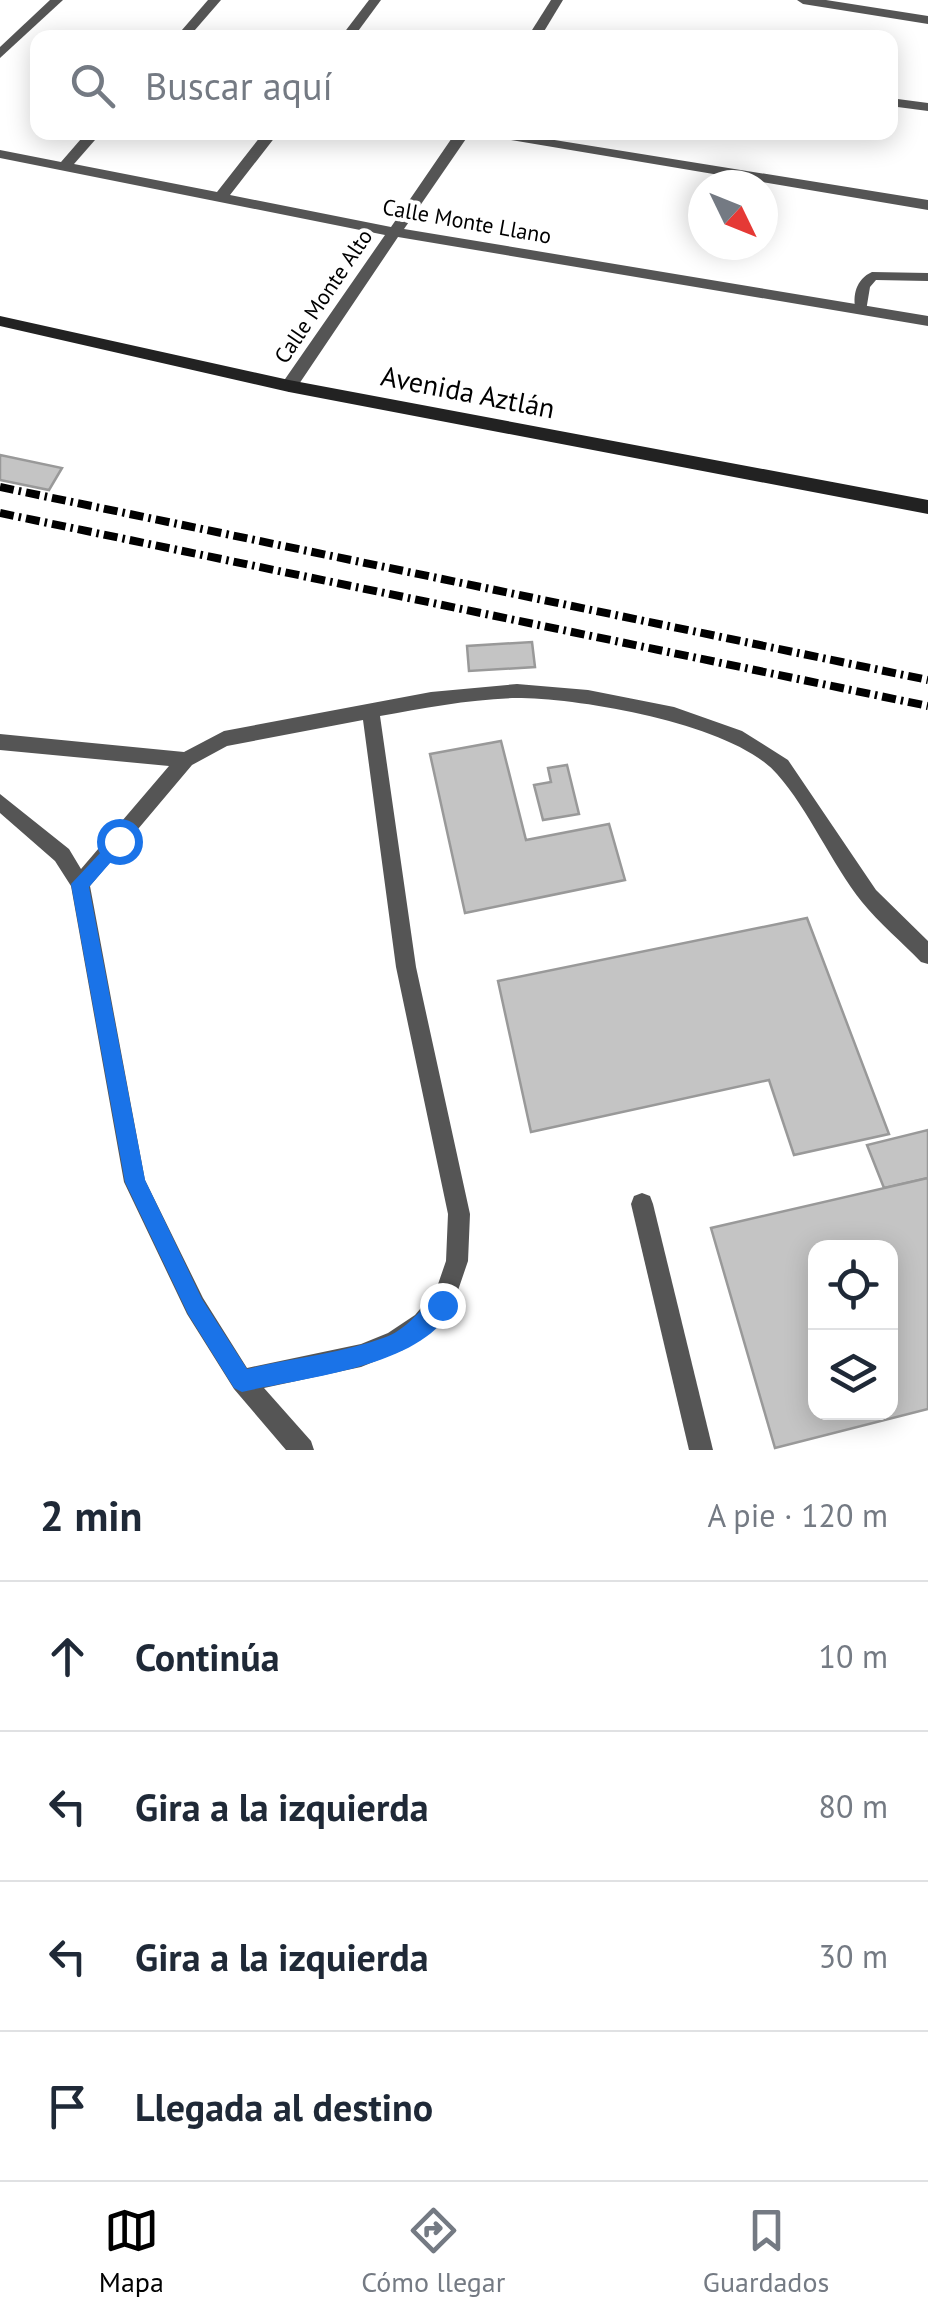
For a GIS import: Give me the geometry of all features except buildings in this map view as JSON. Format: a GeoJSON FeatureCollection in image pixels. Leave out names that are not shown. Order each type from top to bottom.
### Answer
{"type":"FeatureCollection","features":[{"type":"Feature","properties":{"kind":"main road","name":"Avenida Aztlán"},"geometry":{"type":"LineString","coordinates":[[0,320],[289,386],[928,507]]}},
{"type":"Feature","properties":{"kind":"street"},"geometry":{"type":"LineString","coordinates":[[0,54],[57,0]]}},
{"type":"Feature","properties":{"kind":"street"},"geometry":{"type":"LineString","coordinates":[[188,30],[215,0]]}},
{"type":"Feature","properties":{"kind":"street"},"geometry":{"type":"LineString","coordinates":[[352,30],[375,0]]}},
{"type":"Feature","properties":{"kind":"street"},"geometry":{"type":"LineString","coordinates":[[538,30],[557,0]]}},
{"type":"Feature","properties":{"kind":"street"},"geometry":{"type":"LineString","coordinates":[[803,0],[928,20]]}},
{"type":"Feature","properties":{"kind":"street"},"geometry":{"type":"LineString","coordinates":[[898,103],[928,107]]}},
{"type":"Feature","properties":{"kind":"street"},"geometry":{"type":"LineString","coordinates":[[64,166],[88,140]]}},
{"type":"Feature","properties":{"kind":"street"},"geometry":{"type":"LineString","coordinates":[[222,196],[266,140]]}},
{"type":"Feature","properties":{"kind":"street","name":"Calle Monte Alto"},"geometry":{"type":"LineString","coordinates":[[289,386],[458,140]]}},
{"type":"Feature","properties":{"kind":"street"},"geometry":{"type":"LineString","coordinates":[[526,140],[928,205]]}},
{"type":"Feature","properties":{"kind":"street","name":"Calle Monte Llano"},"geometry":{"type":"LineString","coordinates":[[0,154],[394,232],[928,321]]}},
{"type":"Feature","properties":{"kind":"lane"},"geometry":{"type":"LineString","coordinates":[[861,308],[863,286],[872,276],[928,277]]}},
{"type":"Feature","properties":{"kind":"lane"},"geometry":{"type":"LineString","coordinates":[[80,884],[186,760],[224,738],[370,710],[517,691],[635,704],[736,736],[782,766],[869,896],[928,955]]}},
{"type":"Feature","properties":{"kind":"lane"},"geometry":{"type":"LineString","coordinates":[[242,1381],[388,1347],[420,1330],[448,1293],[462,1248],[459,1214],[406,967],[370,710]]}},
{"type":"Feature","properties":{"kind":"lane"},"geometry":{"type":"LineString","coordinates":[[0,742],[186,760]]}},
{"type":"Feature","properties":{"kind":"lane"},"geometry":{"type":"LineString","coordinates":[[0,802],[62,856],[80,884],[136,1182],[195,1306],[242,1381],[302,1450]]}},
{"type":"Feature","properties":{"kind":"lane"},"geometry":{"type":"LineString","coordinates":[[642,1204],[701,1450]]}},
{"type":"Feature","properties":{"kind":"railway"},"geometry":{"type":"LineString","coordinates":[[0,487],[928,680]]}},
{"type":"Feature","properties":{"kind":"railway"},"geometry":{"type":"LineString","coordinates":[[0,513],[928,706]]}},
{"type":"Feature","properties":{"kind":"route"},"geometry":{"type":"LineString","coordinates":[[119,841],[80,884],[136,1182],[195,1306],[242,1381],[388,1347],[420,1330],[442,1305]]}}]}
